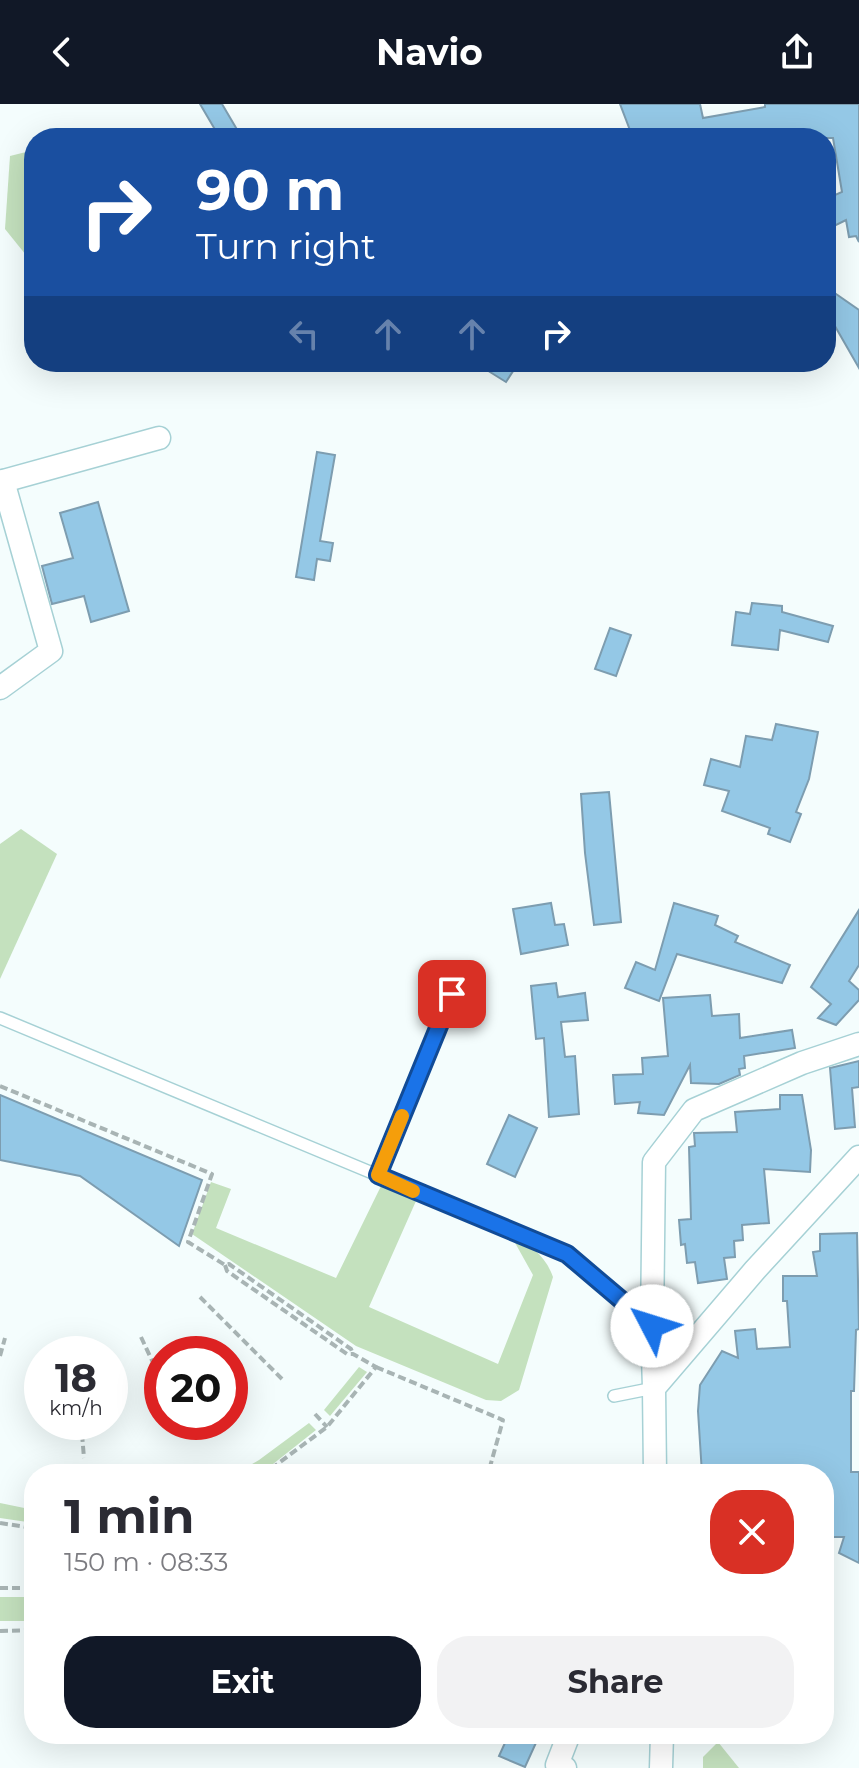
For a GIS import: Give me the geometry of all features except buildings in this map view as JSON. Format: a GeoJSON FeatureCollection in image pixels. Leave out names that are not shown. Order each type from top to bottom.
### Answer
{"type":"FeatureCollection","features":[{"type":"Feature","properties":{"kind":"street"},"geometry":{"type":"LineString","coordinates":[[0,688],[51,651],[2,482],[159,438]]}},
{"type":"Feature","properties":{"kind":"street"},"geometry":{"type":"LineString","coordinates":[[655,1464],[652,1326],[654,1162],[694,1110],[802,1063],[859,1044]]}},
{"type":"Feature","properties":{"kind":"street"},"geometry":{"type":"LineString","coordinates":[[654,1388],[755,1270],[859,1157]]}},
{"type":"Feature","properties":{"kind":"street"},"geometry":{"type":"LineString","coordinates":[[565,1744],[557,1765],[565,1768]]}},
{"type":"Feature","properties":{"kind":"street"},"geometry":{"type":"LineString","coordinates":[[661,1768],[662,1744]]}},
{"type":"Feature","properties":{"kind":"lane"},"geometry":{"type":"LineString","coordinates":[[378,1175],[452,994]]}},
{"type":"Feature","properties":{"kind":"lane"},"geometry":{"type":"LineString","coordinates":[[0,1018],[567,1254],[652,1326]]}},
{"type":"Feature","properties":{"kind":"lane"},"geometry":{"type":"LineString","coordinates":[[614,1396],[654,1388]]}},
{"type":"Feature","properties":{"kind":"path"},"geometry":{"type":"LineString","coordinates":[[0,1086],[212,1174],[188,1242],[225,1265],[227,1271],[347,1354],[503,1420],[491,1464]]}},
{"type":"Feature","properties":{"kind":"path"},"geometry":{"type":"LineString","coordinates":[[200,1297],[282,1379]]}},
{"type":"Feature","properties":{"kind":"path"},"geometry":{"type":"LineString","coordinates":[[141,1337],[144,1343]]}},
{"type":"Feature","properties":{"kind":"path"},"geometry":{"type":"LineString","coordinates":[[0,1356],[5,1338]]}},
{"type":"Feature","properties":{"kind":"path"},"geometry":{"type":"LineString","coordinates":[[277,1464],[327,1427],[376,1367]]}},
{"type":"Feature","properties":{"kind":"path"},"geometry":{"type":"LineString","coordinates":[[315,1414],[327,1427]]}},
{"type":"Feature","properties":{"kind":"path"},"geometry":{"type":"LineString","coordinates":[[82,1440],[84,1458]]}},
{"type":"Feature","properties":{"kind":"path"},"geometry":{"type":"LineString","coordinates":[[0,1523],[24,1527]]}},
{"type":"Feature","properties":{"kind":"path"},"geometry":{"type":"LineString","coordinates":[[0,1588],[24,1588]]}},
{"type":"Feature","properties":{"kind":"path"},"geometry":{"type":"LineString","coordinates":[[0,1631],[24,1630]]}},
{"type":"Feature","properties":{"kind":"green space"},"geometry":{"type":"Polygon","coordinates":[[[24,152],[24,253],[5,229],[10,156],[24,152]]]}},
{"type":"Feature","properties":{"kind":"green space"},"geometry":{"type":"Polygon","coordinates":[[[21,829],[57,854],[0,979],[0,844],[21,829]]]}},
{"type":"Feature","properties":{"kind":"green space"},"geometry":{"type":"Polygon","coordinates":[[[211,1182],[231,1189],[216,1228],[336,1278],[381,1186],[416,1201],[369,1307],[498,1364],[533,1275],[514,1241],[498,1235],[504,1232],[528,1245],[540,1255],[553,1277],[519,1390],[501,1401],[486,1400],[356,1346],[192,1234],[211,1182]]]}},
{"type":"Feature","properties":{"kind":"green space"},"geometry":{"type":"Polygon","coordinates":[[[359,1367],[367,1372],[330,1416],[324,1410],[359,1367]]]}},
{"type":"Feature","properties":{"kind":"green space"},"geometry":{"type":"Polygon","coordinates":[[[309,1423],[316,1430],[273,1464],[252,1464],[309,1423]]]}},
{"type":"Feature","properties":{"kind":"green space"},"geometry":{"type":"Polygon","coordinates":[[[0,1503],[24,1508],[24,1522],[0,1518],[0,1503]]]}},
{"type":"Feature","properties":{"kind":"green space"},"geometry":{"type":"Polygon","coordinates":[[[0,1597],[24,1597],[24,1621],[0,1621],[0,1597]]]}},
{"type":"Feature","properties":{"kind":"green space"},"geometry":{"type":"Polygon","coordinates":[[[720,1744],[739,1768],[703,1768],[703,1757],[720,1744]]]}},
{"type":"Feature","properties":{"kind":"slow traffic"},"geometry":{"type":"LineString","coordinates":[[402,1116],[378,1175],[413,1191]]}},
{"type":"Feature","properties":{"kind":"route"},"geometry":{"type":"LineString","coordinates":[[452,994],[378,1175],[567,1254],[652,1326]]}}]}
